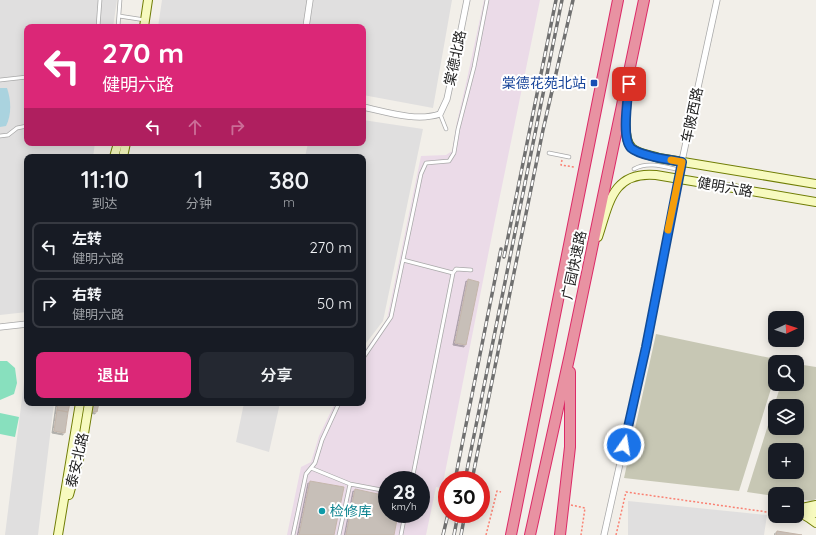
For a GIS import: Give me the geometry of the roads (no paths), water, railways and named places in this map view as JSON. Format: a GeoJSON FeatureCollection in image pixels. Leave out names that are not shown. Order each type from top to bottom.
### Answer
{"type":"FeatureCollection","features":[{"type":"Feature","properties":{"kind":"highway","name":"广园快速路"},"geometry":{"type":"LineString","coordinates":[[510,535],[618,0]]}},
{"type":"Feature","properties":{"kind":"highway","name":"广园快速路"},"geometry":{"type":"LineString","coordinates":[[530,535],[630,74],[644,0]]}},
{"type":"Feature","properties":{"kind":"highway"},"geometry":{"type":"LineString","coordinates":[[560,535],[570,447],[570,354]]}},
{"type":"Feature","properties":{"kind":"main road"},"geometry":{"type":"LineString","coordinates":[[144,23],[148,0]]}},
{"type":"Feature","properties":{"kind":"main road","name":"健明六路"},"geometry":{"type":"LineString","coordinates":[[630,74],[625,125],[631,148],[639,152],[682,162],[816,184]]}},
{"type":"Feature","properties":{"kind":"main road","name":"健明六路"},"geometry":{"type":"LineString","coordinates":[[590,258],[609,203],[618,186],[627,179],[647,174],[816,202]]}},
{"type":"Feature","properties":{"kind":"main road","name":"泰安北路"},"geometry":{"type":"LineString","coordinates":[[58,535],[79,406]]}},
{"type":"Feature","properties":{"kind":"main road","name":"泰安北路"},"geometry":{"type":"LineString","coordinates":[[61,516],[77,470],[88,406]]}},
{"type":"Feature","properties":{"kind":"main road"},"geometry":{"type":"LineString","coordinates":[[804,508],[816,505]]}},
{"type":"Feature","properties":{"kind":"main road"},"geometry":{"type":"LineString","coordinates":[[804,511],[816,513]]}},
{"type":"Feature","properties":{"kind":"main road"},"geometry":{"type":"LineString","coordinates":[[804,515],[816,524]]}},
{"type":"Feature","properties":{"kind":"street"},"geometry":{"type":"LineString","coordinates":[[306,24],[310,0]]}},
{"type":"Feature","properties":{"kind":"street","name":"棠德北路"},"geometry":{"type":"LineString","coordinates":[[440,114],[450,85],[467,0]]}},
{"type":"Feature","properties":{"kind":"street","name":"车陂西路"},"geometry":{"type":"LineString","coordinates":[[604,535],[646,347],[678,179],[717,0]]}},
{"type":"Feature","properties":{"kind":"street"},"geometry":{"type":"LineString","coordinates":[[366,108],[416,117],[440,114]]}},
{"type":"Feature","properties":{"kind":"street"},"geometry":{"type":"LineString","coordinates":[[0,327],[24,324]]}},
{"type":"Feature","properties":{"kind":"lane"},"geometry":{"type":"LineString","coordinates":[[98,24],[100,0]]}},
{"type":"Feature","properties":{"kind":"lane"},"geometry":{"type":"LineString","coordinates":[[118,24],[120,0]]}},
{"type":"Feature","properties":{"kind":"lane"},"geometry":{"type":"LineString","coordinates":[[366,354],[391,317],[421,174],[426,163],[449,161],[454,153],[458,129],[474,66],[487,0]]}},
{"type":"Feature","properties":{"kind":"lane"},"geometry":{"type":"LineString","coordinates":[[119,16],[144,23]]}},
{"type":"Feature","properties":{"kind":"lane"},"geometry":{"type":"LineString","coordinates":[[0,80],[24,77]]}},
{"type":"Feature","properties":{"kind":"lane"},"geometry":{"type":"LineString","coordinates":[[440,114],[446,129]]}},
{"type":"Feature","properties":{"kind":"lane"},"geometry":{"type":"LineString","coordinates":[[0,136],[8,135],[17,128],[24,127]]}},
{"type":"Feature","properties":{"kind":"lane"},"geometry":{"type":"LineString","coordinates":[[549,153],[569,157]]}},
{"type":"Feature","properties":{"kind":"lane"},"geometry":{"type":"LineString","coordinates":[[634,168],[649,165],[680,170]]}},
{"type":"Feature","properties":{"kind":"lane"},"geometry":{"type":"LineString","coordinates":[[403,260],[453,273]]}},
{"type":"Feature","properties":{"kind":"lane"},"geometry":{"type":"LineString","coordinates":[[414,471],[453,273],[456,269],[471,270]]}},
{"type":"Feature","properties":{"kind":"lane"},"geometry":{"type":"LineString","coordinates":[[293,535],[306,474],[315,463],[322,440],[338,406]]}},
{"type":"Feature","properties":{"kind":"lane"},"geometry":{"type":"LineString","coordinates":[[310,468],[350,484],[378,489]]}},
{"type":"Feature","properties":{"kind":"lane"},"geometry":{"type":"LineString","coordinates":[[339,535],[350,484]]}},
{"type":"Feature","properties":{"kind":"lane"},"geometry":{"type":"LineString","coordinates":[[401,535],[403,523]]}},
{"type":"Feature","properties":{"kind":"water"},"geometry":{"type":"Polygon","coordinates":[[[0,88],[7,88],[10,107],[6,126],[0,127],[0,88]]]}},
{"type":"Feature","properties":{"kind":"railway"},"geometry":{"type":"LineString","coordinates":[[504,257],[556,0]]}},
{"type":"Feature","properties":{"kind":"railway"},"geometry":{"type":"LineString","coordinates":[[467,471],[562,0]]}},
{"type":"Feature","properties":{"kind":"railway"},"geometry":{"type":"LineString","coordinates":[[474,471],[543,130],[573,0]]}},
{"type":"Feature","properties":{"kind":"railway"},"geometry":{"type":"LineString","coordinates":[[457,471],[501,249]]}},
{"type":"Feature","properties":{"kind":"railway"},"geometry":{"type":"LineString","coordinates":[[443,535],[446,523]]}},
{"type":"Feature","properties":{"kind":"railway"},"geometry":{"type":"LineString","coordinates":[[454,535],[456,523]]}},
{"type":"Feature","properties":{"kind":"railway"},"geometry":{"type":"LineString","coordinates":[[461,535],[463,523]]}},
{"type":"Feature","properties":{"kind":"place","name":"棠德花苑北站"},"geometry":{"type":"Point","coordinates":[594,83]}},
{"type":"Feature","properties":{"kind":"place","name":"检修库"},"geometry":{"type":"Point","coordinates":[322,511]}}]}
